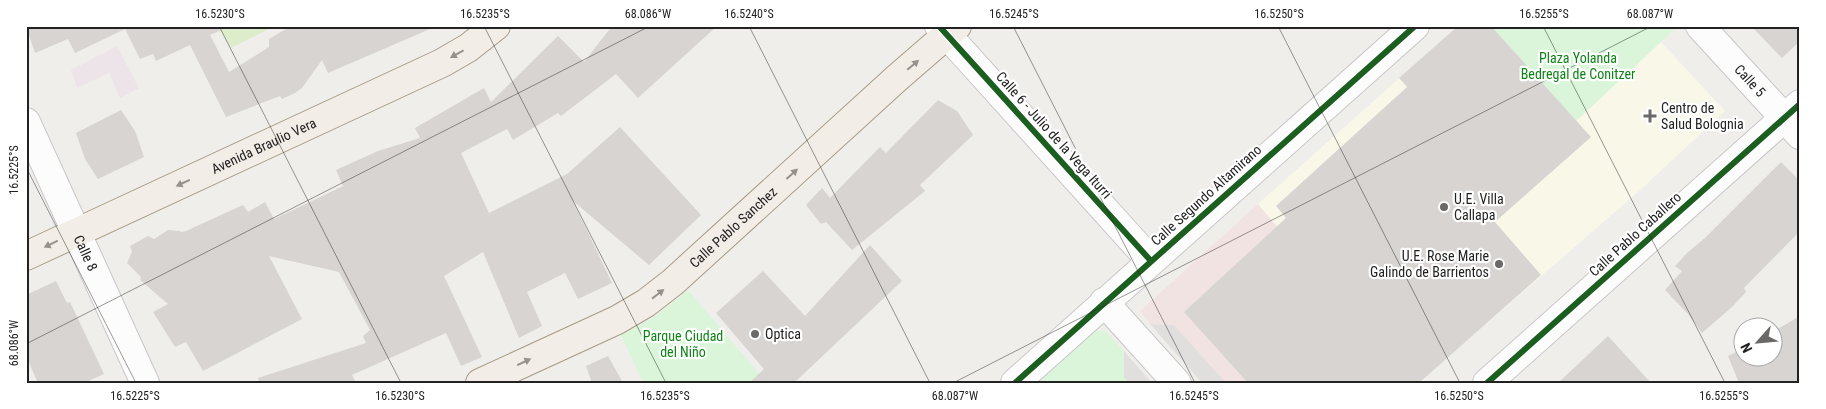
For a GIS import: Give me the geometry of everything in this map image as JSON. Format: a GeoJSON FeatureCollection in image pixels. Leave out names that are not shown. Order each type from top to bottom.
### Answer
{"type":"FeatureCollection","features":[{"type":"Feature","properties":{"kind":"main road","name":"Avenida Braulio Vera"},"geometry":{"type":"LineString","coordinates":[[26,256],[442,62],[468,48],[496,26]]}},
{"type":"Feature","properties":{"kind":"main road","name":"Calle Pablo Sanchez"},"geometry":{"type":"LineString","coordinates":[[480,383],[617,320],[646,303],[673,282],[890,84],[947,29]]}},
{"type":"Feature","properties":{"kind":"street","name":"Calle Segundo Altamirano"},"geometry":{"type":"LineString","coordinates":[[1015,383],[1415,26]]}},
{"type":"Feature","properties":{"kind":"street","name":"Calle 5"},"geometry":{"type":"LineString","coordinates":[[1700,26],[1794,119]]}},
{"type":"Feature","properties":{"kind":"street","name":"Calle 6 - Julio de la Vega Iturri"},"geometry":{"type":"LineString","coordinates":[[947,29],[1151,261]]}},
{"type":"Feature","properties":{"kind":"street","name":"Calle Pablo Caballero"},"geometry":{"type":"LineString","coordinates":[[1487,383],[1794,119]]}},
{"type":"Feature","properties":{"kind":"street","name":"Calle 8"},"geometry":{"type":"LineString","coordinates":[[26,122],[145,383]]}},
{"type":"Feature","properties":{"kind":"street"},"geometry":{"type":"LineString","coordinates":[[1104,302],[1177,383]]}},
{"type":"Feature","properties":{"kind":"shaded area"},"geometry":{"type":"Polygon","coordinates":[[[1458,26],[1491,26],[1576,121],[1661,42],[1725,111],[1638,192],[1425,377],[1424,383],[1411,383],[1258,204],[1458,26]]]}},
{"type":"Feature","properties":{"kind":"shaded area"},"geometry":{"type":"Polygon","coordinates":[[[117,46],[139,88],[120,98],[109,73],[77,88],[71,70],[117,46]]]}},
{"type":"Feature","properties":{"kind":"shaded area"},"geometry":{"type":"Polygon","coordinates":[[[1258,204],[1411,383],[1226,383],[1174,325],[1150,324],[1140,311],[1258,204]]]}},
{"type":"Feature","properties":{"kind":"shaded area"},"geometry":{"type":"Polygon","coordinates":[[[1150,324],[1174,325],[1226,383],[1202,383],[1150,324]]]}},
{"type":"Feature","properties":{"kind":"shaded area"},"geometry":{"type":"Polygon","coordinates":[[[1124,351],[1152,383],[1129,383],[1124,377],[1124,351]]]}},
{"type":"Feature","properties":{"kind":"green space"},"geometry":{"type":"Polygon","coordinates":[[[218,26],[275,26],[231,48],[218,26]]]}},
{"type":"Feature","properties":{"kind":"green space","name":"Plaza Yolanda Bedregal de Conitzer"},"geometry":{"type":"Polygon","coordinates":[[[1491,26],[1678,26],[1576,121],[1491,26]]]}},
{"type":"Feature","properties":{"kind":"green space","name":"Parque Ciudad del Niño"},"geometry":{"type":"Polygon","coordinates":[[[688,290],[767,383],[643,383],[621,335],[653,318],[688,290]]]}},
{"type":"Feature","properties":{"kind":"green space"},"geometry":{"type":"Polygon","coordinates":[[[1095,331],[1105,331],[1124,351],[1124,377],[1129,383],[1038,383],[1095,331]]]}},
{"type":"Feature","properties":{"kind":"building"},"geometry":{"type":"Polygon","coordinates":[[[26,26],[230,26],[210,35],[229,72],[269,47],[269,39],[291,26],[437,26],[328,73],[322,60],[302,88],[295,93],[282,99],[280,96],[226,117],[190,45],[156,61],[153,54],[140,59],[125,29],[75,53],[68,39],[35,53],[26,26]]]}},
{"type":"Feature","properties":{"kind":"building"},"geometry":{"type":"Polygon","coordinates":[[[612,26],[717,26],[638,98],[616,74],[561,116],[558,113],[513,140],[507,129],[461,153],[489,213],[567,174],[620,127],[701,215],[649,265],[573,201],[612,283],[578,299],[565,273],[527,292],[542,326],[519,338],[483,252],[444,276],[482,357],[461,366],[446,333],[352,375],[356,383],[259,383],[258,378],[366,343],[363,336],[370,330],[339,272],[269,256],[302,319],[203,371],[186,342],[175,347],[153,312],[168,304],[140,280],[141,277],[127,263],[132,252],[130,246],[148,236],[154,239],[168,230],[186,231],[243,205],[248,212],[265,202],[274,219],[343,186],[336,170],[378,151],[420,138],[415,128],[484,88],[491,102],[558,36],[584,62],[612,26]]]}},
{"type":"Feature","properties":{"kind":"building"},"geometry":{"type":"Polygon","coordinates":[[[1458,26],[1491,26],[1591,137],[1495,222],[1541,275],[1419,383],[1248,383],[1184,312],[1286,218],[1276,206],[1407,87],[1399,78],[1458,26]]]}},
{"type":"Feature","properties":{"kind":"building"},"geometry":{"type":"Polygon","coordinates":[[[1751,26],[1800,26],[1800,41],[1782,58],[1751,26]]]}},
{"type":"Feature","properties":{"kind":"building"},"geometry":{"type":"Polygon","coordinates":[[[938,100],[957,111],[973,135],[920,185],[925,191],[852,250],[826,222],[821,224],[806,205],[822,188],[830,198],[880,147],[886,153],[938,100]]]}},
{"type":"Feature","properties":{"kind":"building"},"geometry":{"type":"Polygon","coordinates":[[[121,110],[135,131],[144,157],[98,179],[85,159],[76,133],[121,110]]]}},
{"type":"Feature","properties":{"kind":"building"},"geometry":{"type":"Polygon","coordinates":[[[1781,162],[1800,181],[1800,231],[1744,288],[1746,292],[1732,307],[1702,333],[1688,314],[1665,290],[1682,271],[1675,266],[1781,162]]]}},
{"type":"Feature","properties":{"kind":"building"},"geometry":{"type":"Polygon","coordinates":[[[870,245],[902,281],[794,383],[749,383],[764,369],[716,313],[763,271],[805,316],[870,245]]]}},
{"type":"Feature","properties":{"kind":"building"},"geometry":{"type":"Polygon","coordinates":[[[56,281],[67,303],[70,302],[104,374],[84,383],[38,383],[26,356],[26,295],[56,281]]]}},
{"type":"Feature","properties":{"kind":"building"},"geometry":{"type":"Polygon","coordinates":[[[1800,316],[1800,383],[1739,383],[1728,356],[1734,353],[1734,366],[1784,366],[1784,325],[1800,316]]]}},
{"type":"Feature","properties":{"kind":"building"},"geometry":{"type":"Polygon","coordinates":[[[1608,336],[1651,383],[1558,383],[1608,336]]]}},
{"type":"Feature","properties":{"kind":"building"},"geometry":{"type":"Polygon","coordinates":[[[608,356],[623,383],[592,383],[586,366],[608,356]]]}},
{"type":"Feature","properties":{"kind":"cycle path"},"geometry":{"type":"LineString","coordinates":[[939,26],[1151,261]]}},
{"type":"Feature","properties":{"kind":"cycle path"},"geometry":{"type":"LineString","coordinates":[[1015,383],[1415,26]]}},
{"type":"Feature","properties":{"kind":"cycle path"},"geometry":{"type":"LineString","coordinates":[[1487,383],[1800,104]]}},
{"type":"Feature","properties":{"kind":"place","name":"Centro de Salud Bolognia"},"geometry":{"type":"Point","coordinates":[1650,116]}},
{"type":"Feature","properties":{"kind":"place","name":"U.E. Villa Callapa"},"geometry":{"type":"Point","coordinates":[1444,207]}},
{"type":"Feature","properties":{"kind":"place","name":"U.E. Rose Marie Galindo de Barrientos"},"geometry":{"type":"Point","coordinates":[1499,264]}},
{"type":"Feature","properties":{"kind":"place","name":"Optica"},"geometry":{"type":"Point","coordinates":[755,334]}}]}
